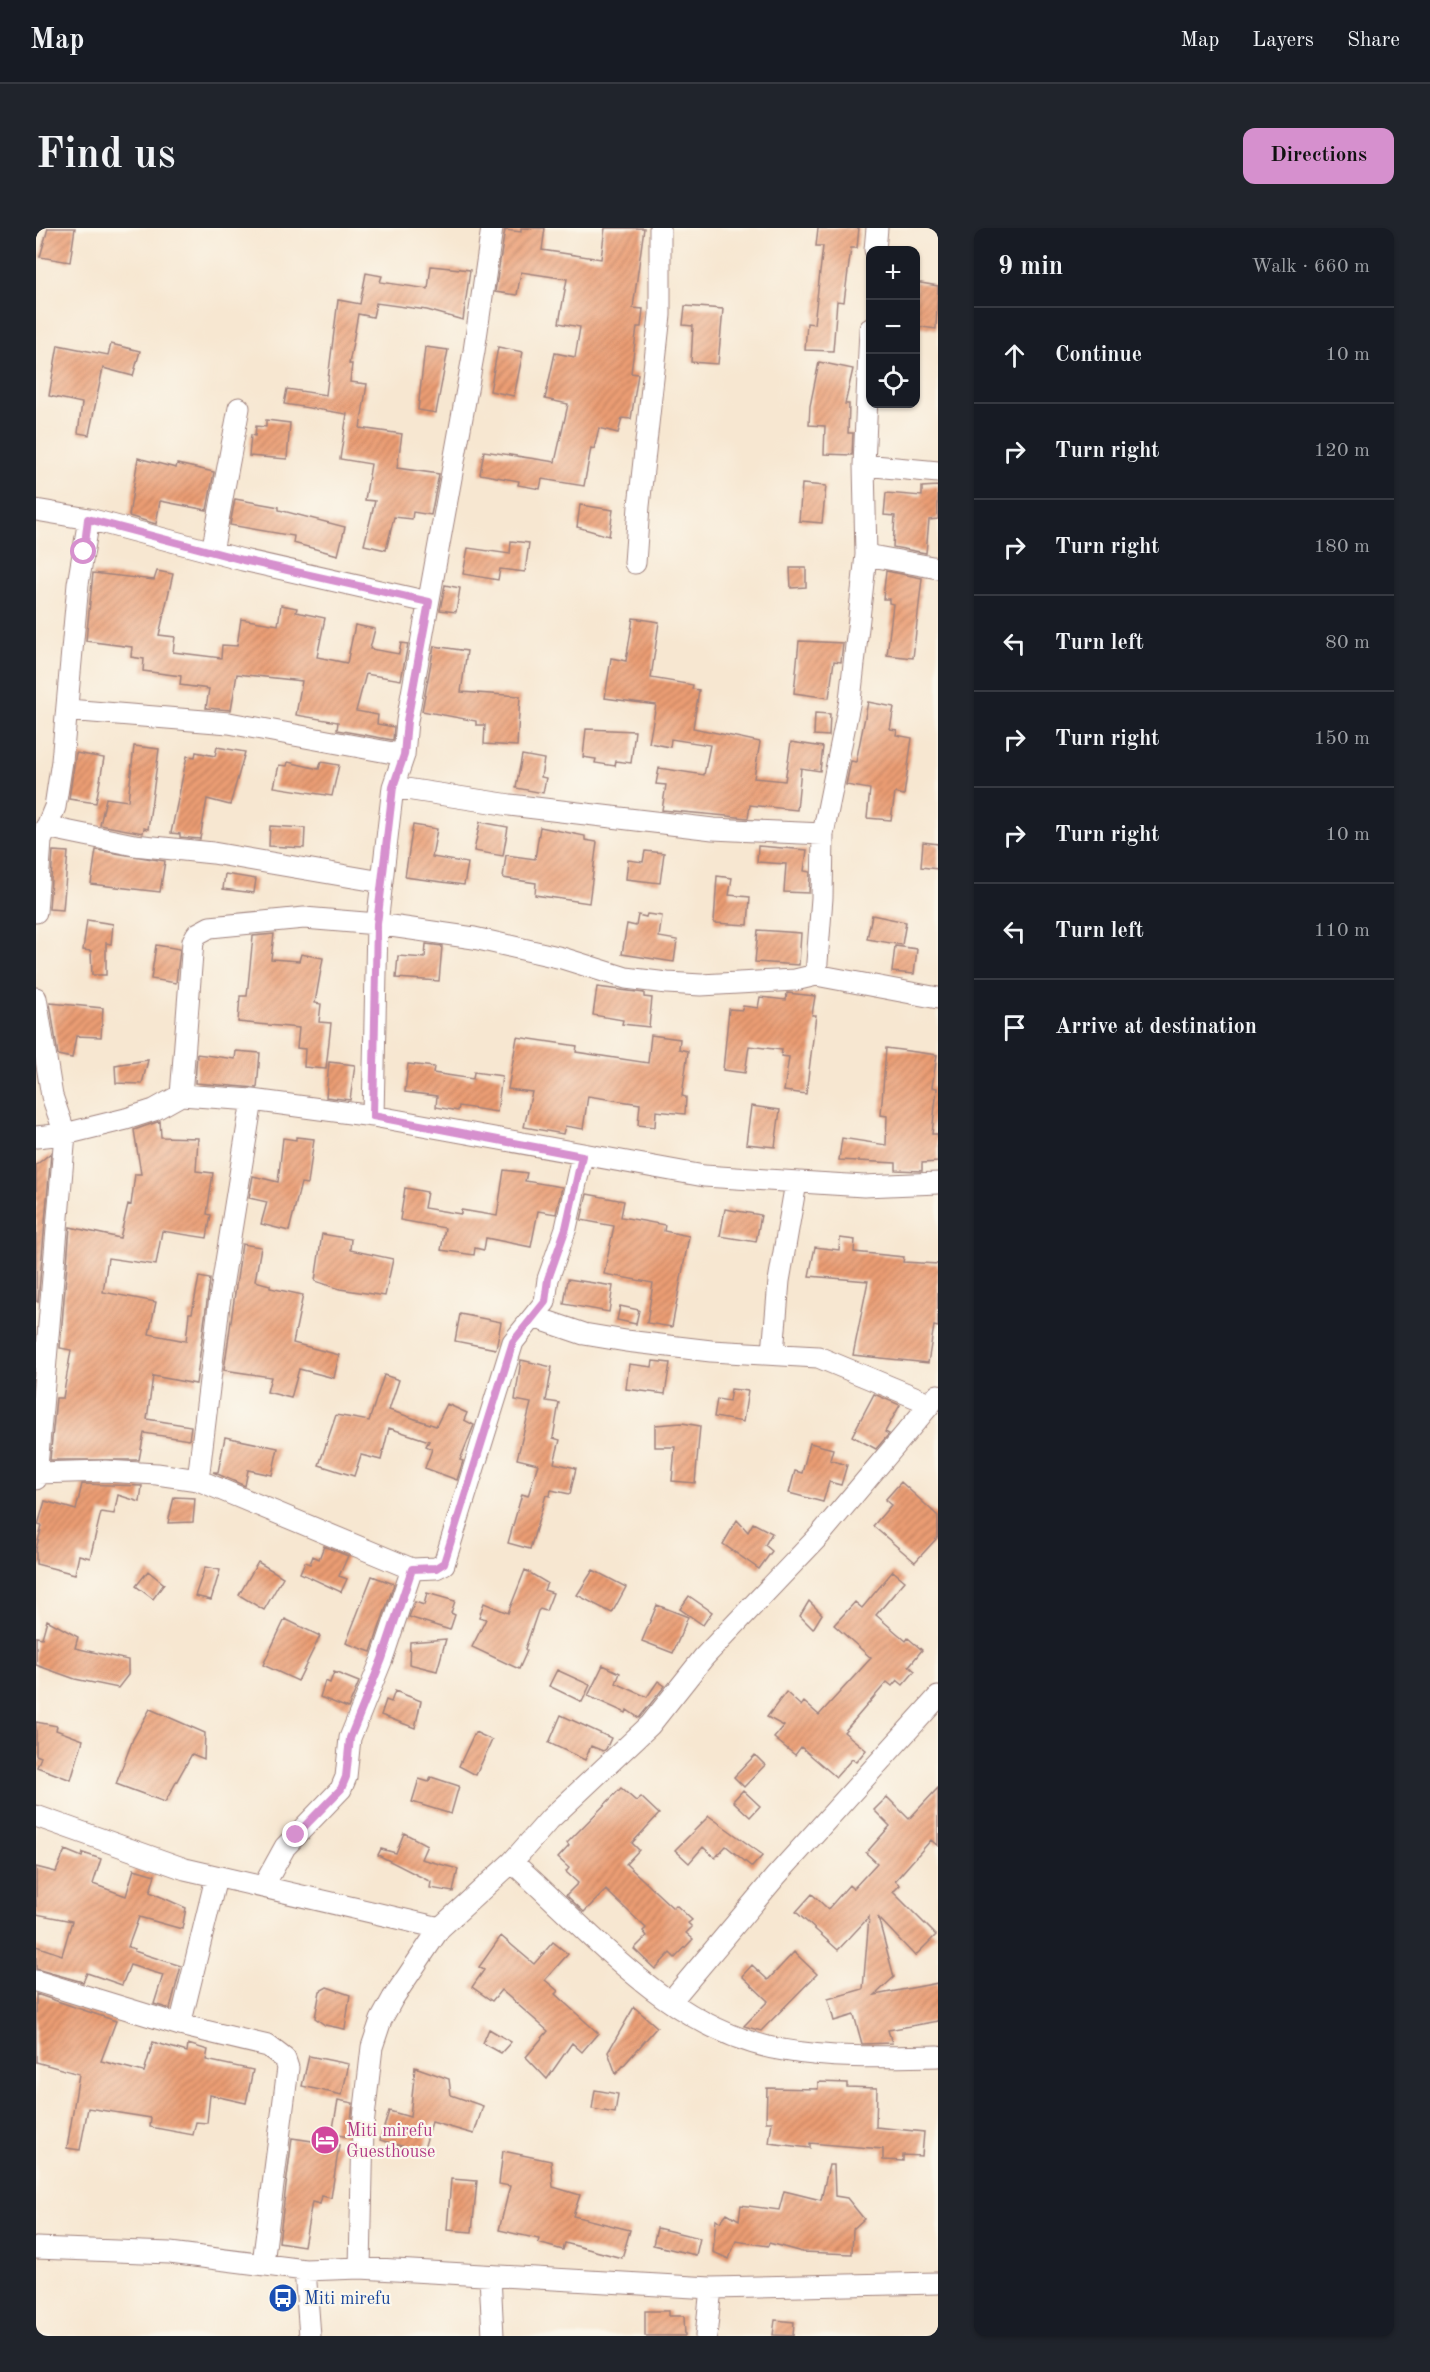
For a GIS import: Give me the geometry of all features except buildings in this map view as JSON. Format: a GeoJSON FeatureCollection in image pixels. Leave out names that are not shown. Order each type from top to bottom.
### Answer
{"type":"FeatureCollection","features":[{"type":"Feature","properties":{"kind":"street"},"geometry":{"type":"LineString","coordinates":[[373,1116],[377,924],[393,787],[404,755],[407,721],[477,331],[492,228]]}},
{"type":"Feature","properties":{"kind":"street"},"geometry":{"type":"LineString","coordinates":[[635,563],[660,315],[660,228]]}},
{"type":"Feature","properties":{"kind":"street"},"geometry":{"type":"LineString","coordinates":[[875,246],[877,228]]}},
{"type":"Feature","properties":{"kind":"street"},"geometry":{"type":"LineString","coordinates":[[816,975],[822,898],[823,834],[850,700],[866,555],[864,465],[869,354]]}},
{"type":"Feature","properties":{"kind":"street"},"geometry":{"type":"LineString","coordinates":[[212,552],[239,408]]}},
{"type":"Feature","properties":{"kind":"street"},"geometry":{"type":"LineString","coordinates":[[864,465],[938,472]]}},
{"type":"Feature","properties":{"kind":"street"},"geometry":{"type":"LineString","coordinates":[[36,510],[88,519],[212,552],[429,602]]}},
{"type":"Feature","properties":{"kind":"street"},"geometry":{"type":"LineString","coordinates":[[36,912],[39,856],[46,827],[55,807],[59,784],[68,710],[78,584],[88,519]]}},
{"type":"Feature","properties":{"kind":"street"},"geometry":{"type":"LineString","coordinates":[[866,555],[938,568]]}},
{"type":"Feature","properties":{"kind":"street"},"geometry":{"type":"LineString","coordinates":[[68,710],[229,723],[404,755]]}},
{"type":"Feature","properties":{"kind":"street"},"geometry":{"type":"LineString","coordinates":[[393,787],[510,805],[713,829],[823,834]]}},
{"type":"Feature","properties":{"kind":"street"},"geometry":{"type":"LineString","coordinates":[[46,827],[134,845],[213,853],[382,882]]}},
{"type":"Feature","properties":{"kind":"street"},"geometry":{"type":"LineString","coordinates":[[181,1095],[190,951],[197,934],[210,927],[304,918],[377,924],[520,947],[626,978],[712,985],[795,980],[816,975],[938,998]]}},
{"type":"Feature","properties":{"kind":"street"},"geometry":{"type":"LineString","coordinates":[[36,998],[52,1096],[65,1134],[37,1476],[105,1471],[157,1474],[198,1480],[412,1569],[436,1568],[444,1563],[507,1358],[516,1336],[545,1302],[548,1279],[566,1228],[582,1156]]}},
{"type":"Feature","properties":{"kind":"street"},"geometry":{"type":"LineString","coordinates":[[36,1137],[65,1134],[135,1116],[181,1095],[252,1100],[373,1116],[582,1156],[704,1176],[864,1186],[938,1183]]}},
{"type":"Feature","properties":{"kind":"street"},"geometry":{"type":"LineString","coordinates":[[198,1480],[219,1305],[252,1100]]}},
{"type":"Feature","properties":{"kind":"street"},"geometry":{"type":"LineString","coordinates":[[773,1353],[779,1281],[796,1183]]}},
{"type":"Feature","properties":{"kind":"street"},"geometry":{"type":"LineString","coordinates":[[360,2268],[363,2126],[372,2047],[381,2020],[393,1998],[440,1928],[512,1862],[550,1819],[650,1725],[704,1657],[819,1536],[932,1408],[818,1357],[711,1351],[615,1339],[584,1334],[534,1317]]}},
{"type":"Feature","properties":{"kind":"street"},"geometry":{"type":"LineString","coordinates":[[263,1887],[285,1847],[341,1789],[346,1777],[350,1738],[382,1659],[412,1569]]}},
{"type":"Feature","properties":{"kind":"street"},"geometry":{"type":"LineString","coordinates":[[671,2001],[776,1876],[938,1697]]}},
{"type":"Feature","properties":{"kind":"street"},"geometry":{"type":"LineString","coordinates":[[36,1816],[216,1878],[440,1928]]}},
{"type":"Feature","properties":{"kind":"street"},"geometry":{"type":"LineString","coordinates":[[512,1862],[598,1943],[671,2001],[709,2026],[781,2050],[840,2056],[938,2056]]}},
{"type":"Feature","properties":{"kind":"street"},"geometry":{"type":"LineString","coordinates":[[180,2025],[216,1878]]}},
{"type":"Feature","properties":{"kind":"street"},"geometry":{"type":"LineString","coordinates":[[36,1982],[180,2025],[268,2046],[285,2059],[288,2068],[263,2263]]}},
{"type":"Feature","properties":{"kind":"street"},"geometry":{"type":"LineString","coordinates":[[36,2248],[170,2253],[305,2270],[360,2268],[711,2288],[938,2283]]}},
{"type":"Feature","properties":{"kind":"street"},"geometry":{"type":"LineString","coordinates":[[305,2270],[310,2336]]}},
{"type":"Feature","properties":{"kind":"street"},"geometry":{"type":"LineString","coordinates":[[490,2276],[493,2336]]}},
{"type":"Feature","properties":{"kind":"street"},"geometry":{"type":"LineString","coordinates":[[706,2336],[711,2288]]}},
{"type":"Feature","properties":{"kind":"place","name":"Miti mirefu Guesthouse"},"geometry":{"type":"Point","coordinates":[325,2140]}},
{"type":"Feature","properties":{"kind":"place","name":"Miti mirefu"},"geometry":{"type":"Point","coordinates":[283,2298]}},
{"type":"Feature","properties":{"kind":"route"},"geometry":{"type":"LineString","coordinates":[[84,552],[88,519],[243,560],[429,602],[407,721],[404,755],[393,787],[377,924],[373,1116],[582,1156],[566,1228],[548,1279],[545,1302],[534,1317],[520,1329],[513,1342],[444,1563],[436,1568],[412,1569],[382,1659],[350,1738],[346,1777],[341,1789],[296,1835]]}}]}
